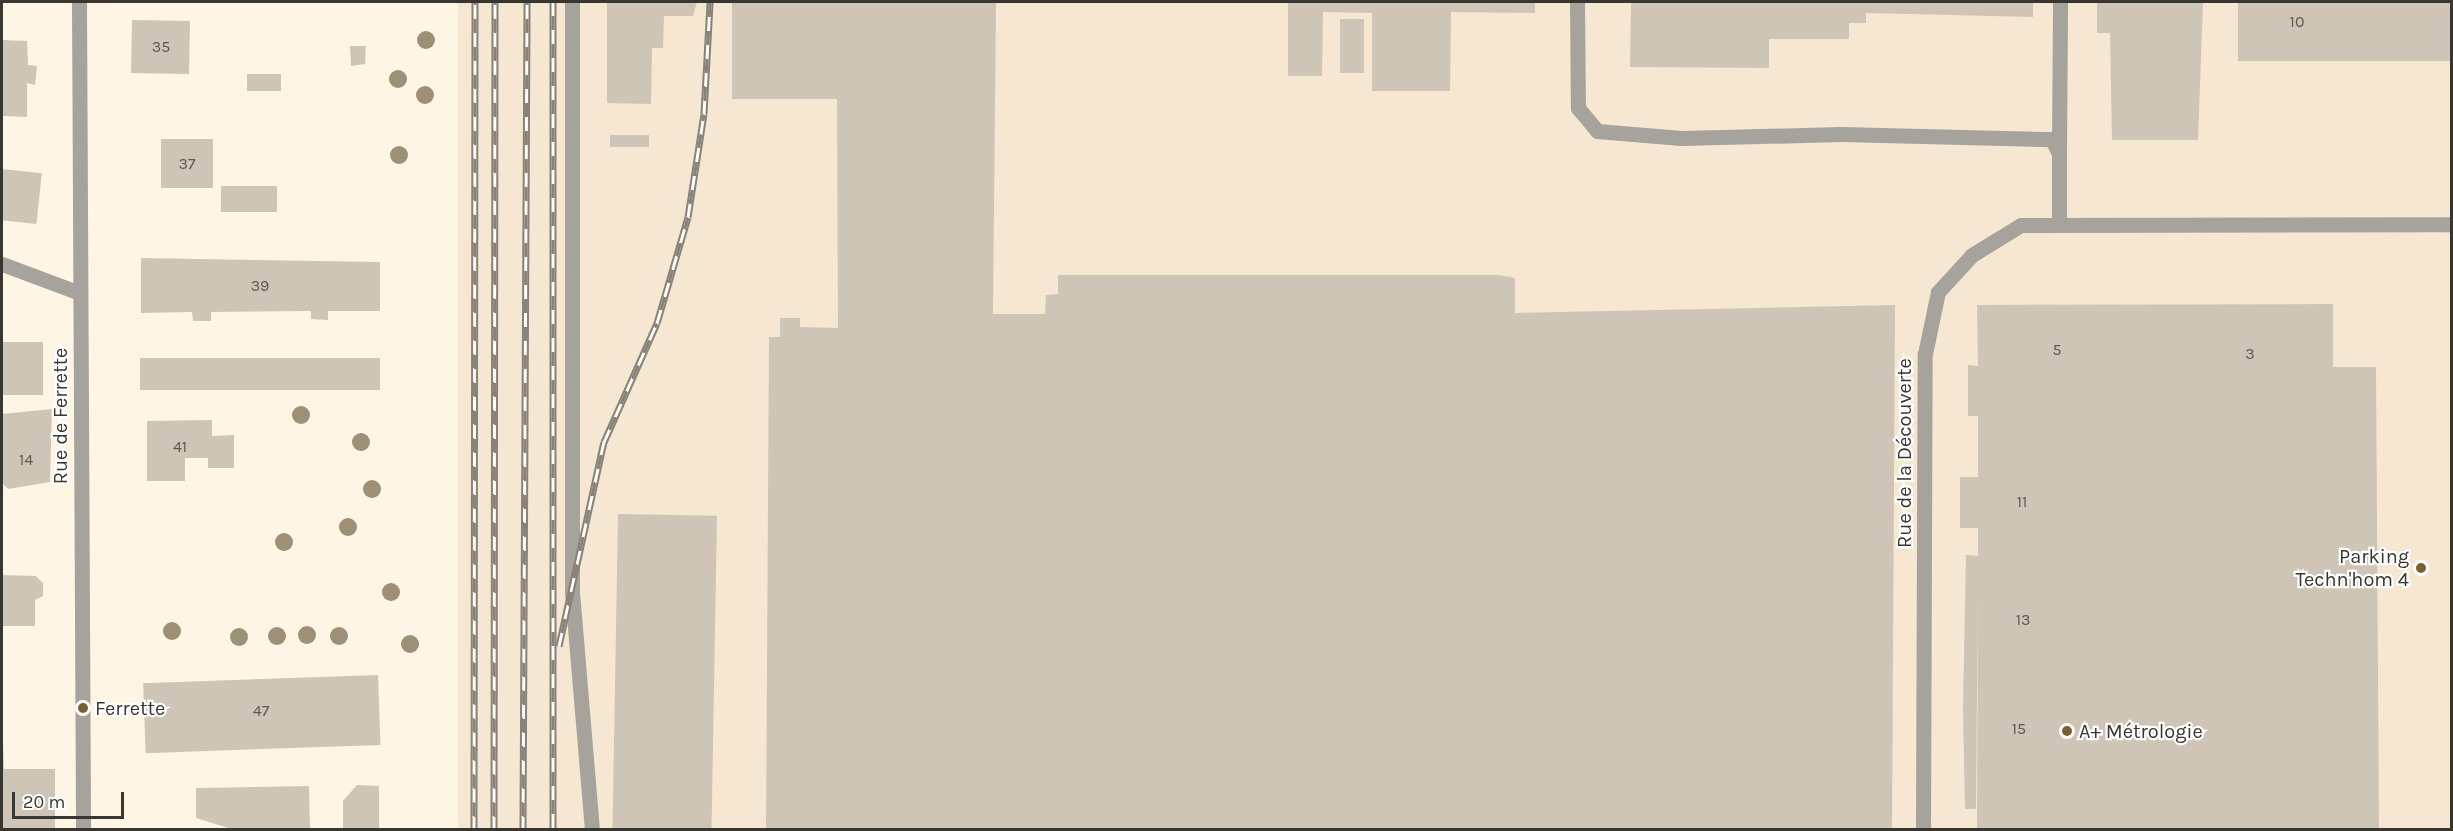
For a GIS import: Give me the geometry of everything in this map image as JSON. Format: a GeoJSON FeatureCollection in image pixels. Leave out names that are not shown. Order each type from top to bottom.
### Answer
{"type":"FeatureCollection","features":[{"type":"Feature","properties":{"kind":"street","name":"Rue de Ferrette"},"geometry":{"type":"LineString","coordinates":[[79,2],[83,830]]}},
{"type":"Feature","properties":{"kind":"street"},"geometry":{"type":"LineString","coordinates":[[572,2],[572,592],[592,830]]}},
{"type":"Feature","properties":{"kind":"street"},"geometry":{"type":"LineString","coordinates":[[1577,2],[1578,108],[1588,125],[1606,134],[2043,137],[2057,144],[2059,154]]}},
{"type":"Feature","properties":{"kind":"street"},"geometry":{"type":"LineString","coordinates":[[2059,221],[2060,2]]}},
{"type":"Feature","properties":{"kind":"street","name":"Rue de la Découverte"},"geometry":{"type":"LineString","coordinates":[[1923,830],[1924,354],[1938,292],[1972,255],[2021,225],[2059,221],[2451,224]]}},
{"type":"Feature","properties":{"kind":"street"},"geometry":{"type":"LineString","coordinates":[[2,264],[80,293]]}},
{"type":"Feature","properties":{"kind":"shaded area"},"geometry":{"type":"Polygon","coordinates":[[[458,2],[2451,2],[2451,829],[458,829],[458,2]]]}},
{"type":"Feature","properties":{"kind":"building"},"geometry":{"type":"Polygon","coordinates":[[[607,2],[697,2],[693,16],[664,16],[663,48],[652,48],[651,104],[607,103],[607,2]]]}},
{"type":"Feature","properties":{"kind":"building"},"geometry":{"type":"Polygon","coordinates":[[[732,2],[996,2],[993,314],[1045,314],[1046,295],[1058,294],[1058,275],[1499,275],[1515,278],[1515,313],[1895,305],[1892,830],[766,830],[769,337],[780,337],[780,318],[800,318],[800,327],[838,328],[837,99],[732,99],[732,2]]]}},
{"type":"Feature","properties":{"kind":"building"},"geometry":{"type":"Polygon","coordinates":[[[1288,2],[1535,2],[1535,13],[1451,12],[1450,91],[1372,91],[1372,13],[1323,12],[1322,76],[1288,76],[1288,2]]]}},
{"type":"Feature","properties":{"kind":"building"},"geometry":{"type":"Polygon","coordinates":[[[1631,2],[2033,2],[2033,17],[1866,13],[1866,23],[1849,23],[1849,39],[1769,39],[1769,68],[1630,67],[1631,2]]]}},
{"type":"Feature","properties":{"kind":"building"},"geometry":{"type":"Polygon","coordinates":[[[2097,2],[2203,2],[2198,140],[2112,140],[2110,33],[2097,33],[2097,2]]]}},
{"type":"Feature","properties":{"kind":"building"},"geometry":{"type":"Polygon","coordinates":[[[2238,2],[2452,2],[2452,61],[2238,61],[2238,2]]]}},
{"type":"Feature","properties":{"kind":"building"},"geometry":{"type":"Polygon","coordinates":[[[1340,19],[1364,19],[1364,73],[1340,73],[1340,19]]]}},
{"type":"Feature","properties":{"kind":"building"},"geometry":{"type":"Polygon","coordinates":[[[132,20],[190,21],[189,74],[131,73],[132,20]]]}},
{"type":"Feature","properties":{"kind":"building"},"geometry":{"type":"Polygon","coordinates":[[[2,40],[27,41],[28,65],[37,66],[35,85],[27,83],[27,117],[2,116],[2,40]]]}},
{"type":"Feature","properties":{"kind":"building"},"geometry":{"type":"Polygon","coordinates":[[[350,46],[366,46],[365,64],[351,66],[350,46]]]}},
{"type":"Feature","properties":{"kind":"building"},"geometry":{"type":"Polygon","coordinates":[[[247,74],[281,74],[281,91],[247,91],[247,74]]]}},
{"type":"Feature","properties":{"kind":"building"},"geometry":{"type":"Polygon","coordinates":[[[610,135],[649,135],[649,147],[610,147],[610,135]]]}},
{"type":"Feature","properties":{"kind":"building"},"geometry":{"type":"Polygon","coordinates":[[[161,139],[213,139],[213,188],[161,188],[161,139]]]}},
{"type":"Feature","properties":{"kind":"building"},"geometry":{"type":"Polygon","coordinates":[[[2,169],[42,173],[36,224],[2,220],[2,169]]]}},
{"type":"Feature","properties":{"kind":"building"},"geometry":{"type":"Polygon","coordinates":[[[221,186],[277,186],[277,212],[221,212],[221,186]]]}},
{"type":"Feature","properties":{"kind":"building"},"geometry":{"type":"Polygon","coordinates":[[[141,258],[380,262],[380,311],[328,311],[328,320],[311,319],[311,311],[211,312],[211,321],[193,321],[192,312],[141,313],[141,258]]]}},
{"type":"Feature","properties":{"kind":"building"},"geometry":{"type":"Polygon","coordinates":[[[2333,304],[2333,367],[2376,367],[2379,830],[1977,830],[1978,584],[1976,809],[1965,809],[1963,708],[1966,555],[1978,556],[1978,528],[1960,528],[1960,477],[1978,477],[1978,416],[1968,416],[1968,365],[1978,366],[1977,305],[2333,304]]]}},
{"type":"Feature","properties":{"kind":"building"},"geometry":{"type":"Polygon","coordinates":[[[2,342],[43,342],[43,395],[2,395],[2,342]]]}},
{"type":"Feature","properties":{"kind":"building"},"geometry":{"type":"Polygon","coordinates":[[[140,358],[380,358],[380,390],[140,390],[140,358]]]}},
{"type":"Feature","properties":{"kind":"building"},"geometry":{"type":"Polygon","coordinates":[[[52,409],[50,482],[8,489],[2,483],[2,414],[52,409]]]}},
{"type":"Feature","properties":{"kind":"building"},"geometry":{"type":"Polygon","coordinates":[[[212,420],[212,436],[234,435],[234,468],[208,468],[208,458],[185,458],[185,481],[147,481],[147,421],[212,420]]]}},
{"type":"Feature","properties":{"kind":"building"},"geometry":{"type":"Polygon","coordinates":[[[618,514],[717,516],[711,830],[612,830],[618,514]]]}},
{"type":"Feature","properties":{"kind":"building"},"geometry":{"type":"Polygon","coordinates":[[[2,575],[36,576],[43,583],[43,596],[35,600],[35,626],[2,626],[2,575]]]}},
{"type":"Feature","properties":{"kind":"building"},"geometry":{"type":"Polygon","coordinates":[[[378,675],[380,745],[146,753],[143,683],[378,675]]]}},
{"type":"Feature","properties":{"kind":"building"},"geometry":{"type":"Polygon","coordinates":[[[2,715],[4,769],[55,769],[55,830],[2,830],[2,715]]]}},
{"type":"Feature","properties":{"kind":"building"},"geometry":{"type":"Polygon","coordinates":[[[357,785],[379,786],[379,830],[343,830],[343,801],[357,785]]]}},
{"type":"Feature","properties":{"kind":"building"},"geometry":{"type":"Polygon","coordinates":[[[309,786],[310,830],[235,830],[196,818],[196,788],[309,786]]]}},
{"type":"Feature","properties":{"kind":"railway"},"geometry":{"type":"LineString","coordinates":[[474,830],[475,2]]}},
{"type":"Feature","properties":{"kind":"railway"},"geometry":{"type":"LineString","coordinates":[[494,830],[495,2]]}},
{"type":"Feature","properties":{"kind":"railway"},"geometry":{"type":"LineString","coordinates":[[523,830],[527,2]]}},
{"type":"Feature","properties":{"kind":"railway"},"geometry":{"type":"LineString","coordinates":[[553,2],[553,830]]}},
{"type":"Feature","properties":{"kind":"railway"},"geometry":{"type":"LineString","coordinates":[[559,646],[604,442],[657,323],[688,217],[704,114],[710,2]]}},
{"type":"Feature","properties":{"kind":"place","name":"Parking Techn'hom 4"},"geometry":{"type":"Point","coordinates":[2421,568]}},
{"type":"Feature","properties":{"kind":"place","name":"Ferrette"},"geometry":{"type":"Point","coordinates":[83,708]}},
{"type":"Feature","properties":{"kind":"place","name":"A+ Métrologie"},"geometry":{"type":"Point","coordinates":[2067,731]}}]}
